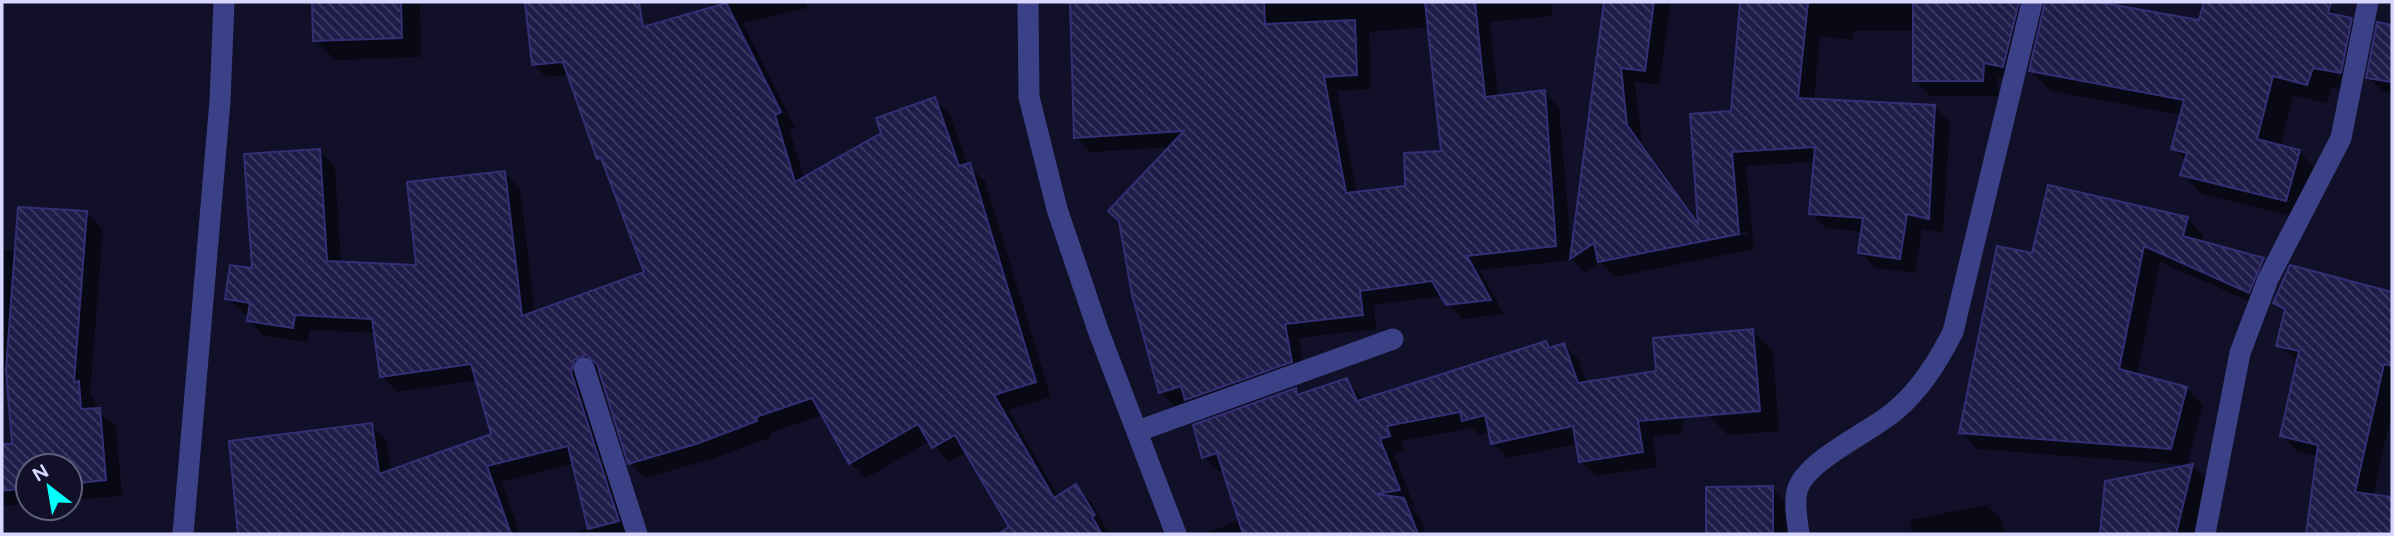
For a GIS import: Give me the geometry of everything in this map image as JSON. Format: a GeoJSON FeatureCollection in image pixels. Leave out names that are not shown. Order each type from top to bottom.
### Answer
{"type":"FeatureCollection","features":[{"type":"Feature","properties":{"kind":"street"},"geometry":{"type":"LineString","coordinates":[[183,534],[220,101],[223,2]]}},
{"type":"Feature","properties":{"kind":"street"},"geometry":{"type":"LineString","coordinates":[[1028,2],[1029,97],[1057,209],[1098,330],[1176,534]]}},
{"type":"Feature","properties":{"kind":"street"},"geometry":{"type":"LineString","coordinates":[[1799,534],[1796,507],[1798,489],[1806,477],[1840,447],[1896,411],[1925,379],[1953,332],[2032,2]]}},
{"type":"Feature","properties":{"kind":"street"},"geometry":{"type":"LineString","coordinates":[[2205,534],[2240,354],[2268,279],[2341,138],[2368,2]]}},
{"type":"Feature","properties":{"kind":"street"},"geometry":{"type":"LineString","coordinates":[[1138,431],[1393,339]]}},
{"type":"Feature","properties":{"kind":"street"},"geometry":{"type":"LineString","coordinates":[[584,368],[637,534]]}},
{"type":"Feature","properties":{"kind":"building"},"geometry":{"type":"Polygon","coordinates":[[[312,2],[401,2],[402,38],[313,41],[312,2]]]}},
{"type":"Feature","properties":{"kind":"building"},"geometry":{"type":"Polygon","coordinates":[[[525,2],[639,2],[643,27],[726,3],[781,112],[775,115],[795,182],[881,133],[876,118],[935,97],[959,166],[970,163],[1036,382],[994,395],[1054,498],[1076,484],[1095,515],[1092,517],[1102,534],[998,534],[1009,527],[955,435],[932,448],[918,424],[849,464],[812,398],[756,417],[757,421],[699,443],[628,464],[597,364],[586,355],[574,360],[571,372],[619,521],[588,529],[568,446],[487,466],[511,534],[238,534],[229,441],[372,423],[379,474],[491,434],[471,364],[380,377],[372,319],[295,315],[293,328],[247,321],[250,303],[225,299],[230,265],[252,268],[244,154],[320,149],[327,261],[416,265],[407,182],[505,171],[522,316],[644,272],[601,158],[597,159],[563,62],[532,65],[525,2]]]}},
{"type":"Feature","properties":{"kind":"building"},"geometry":{"type":"Polygon","coordinates":[[[1070,2],[1264,2],[1265,24],[1355,20],[1357,75],[1324,77],[1346,193],[1405,186],[1404,153],[1441,151],[1425,2],[1475,2],[1485,97],[1545,90],[1556,246],[1467,256],[1491,300],[1446,305],[1432,281],[1360,291],[1363,315],[1285,324],[1292,362],[1185,400],[1181,386],[1159,393],[1132,295],[1119,221],[1108,211],[1184,131],[1074,138],[1070,2]]]}},
{"type":"Feature","properties":{"kind":"building"},"geometry":{"type":"Polygon","coordinates":[[[1604,2],[1654,2],[1645,71],[1621,68],[1627,125],[1698,224],[1690,114],[1731,111],[1740,2],[1808,2],[1798,98],[1935,105],[1929,219],[1907,214],[1900,259],[1858,253],[1863,218],[1809,214],[1815,147],[1732,152],[1739,234],[1598,262],[1594,243],[1570,259],[1604,2]]]}},
{"type":"Feature","properties":{"kind":"building"},"geometry":{"type":"Polygon","coordinates":[[[1913,2],[2019,2],[2003,67],[1984,63],[1983,81],[1913,81],[1913,2]]]}},
{"type":"Feature","properties":{"kind":"building"},"geometry":{"type":"Polygon","coordinates":[[[2045,2],[2098,2],[2199,20],[2204,2],[2331,2],[2328,13],[2352,18],[2341,73],[2313,68],[2307,85],[2273,76],[2257,139],[2300,150],[2286,201],[2180,175],[2187,153],[2171,149],[2184,100],[2029,71],[2045,2]]]}},
{"type":"Feature","properties":{"kind":"building"},"geometry":{"type":"Polygon","coordinates":[[[2377,22],[2392,25],[2392,82],[2366,78],[2377,22]]]}},
{"type":"Feature","properties":{"kind":"building"},"geometry":{"type":"Polygon","coordinates":[[[2048,185],[2188,217],[2183,236],[2264,258],[2249,293],[2144,246],[2119,369],[2187,387],[2171,449],[1959,433],[1997,246],[2032,253],[2048,185]]]}},
{"type":"Feature","properties":{"kind":"building"},"geometry":{"type":"Polygon","coordinates":[[[18,207],[87,211],[74,382],[79,381],[81,409],[100,408],[106,480],[84,482],[84,452],[14,452],[14,490],[2,491],[2,444],[12,444],[6,370],[18,207]]]}},
{"type":"Feature","properties":{"kind":"building"},"geometry":{"type":"Polygon","coordinates":[[[2290,265],[2392,292],[2392,366],[2384,364],[2355,492],[2392,497],[2392,534],[2306,534],[2318,445],[2280,436],[2299,351],[2276,346],[2285,309],[2273,303],[2290,265]]]}},
{"type":"Feature","properties":{"kind":"building"},"geometry":{"type":"Polygon","coordinates":[[[1753,329],[1760,411],[1638,421],[1643,452],[1579,462],[1573,426],[1491,444],[1485,415],[1462,421],[1460,412],[1387,426],[1390,436],[1380,439],[1400,490],[1376,494],[1404,498],[1418,534],[1243,534],[1217,453],[1202,458],[1193,425],[1296,388],[1297,395],[1347,378],[1357,401],[1546,341],[1549,348],[1564,343],[1578,383],[1656,371],[1653,338],[1753,329]]]}},
{"type":"Feature","properties":{"kind":"building"},"geometry":{"type":"Polygon","coordinates":[[[2193,464],[2176,534],[2100,534],[2105,481],[2193,464]]]}},
{"type":"Feature","properties":{"kind":"building"},"geometry":{"type":"Polygon","coordinates":[[[1773,486],[1773,534],[1706,534],[1706,487],[1773,486]]]}}]}
